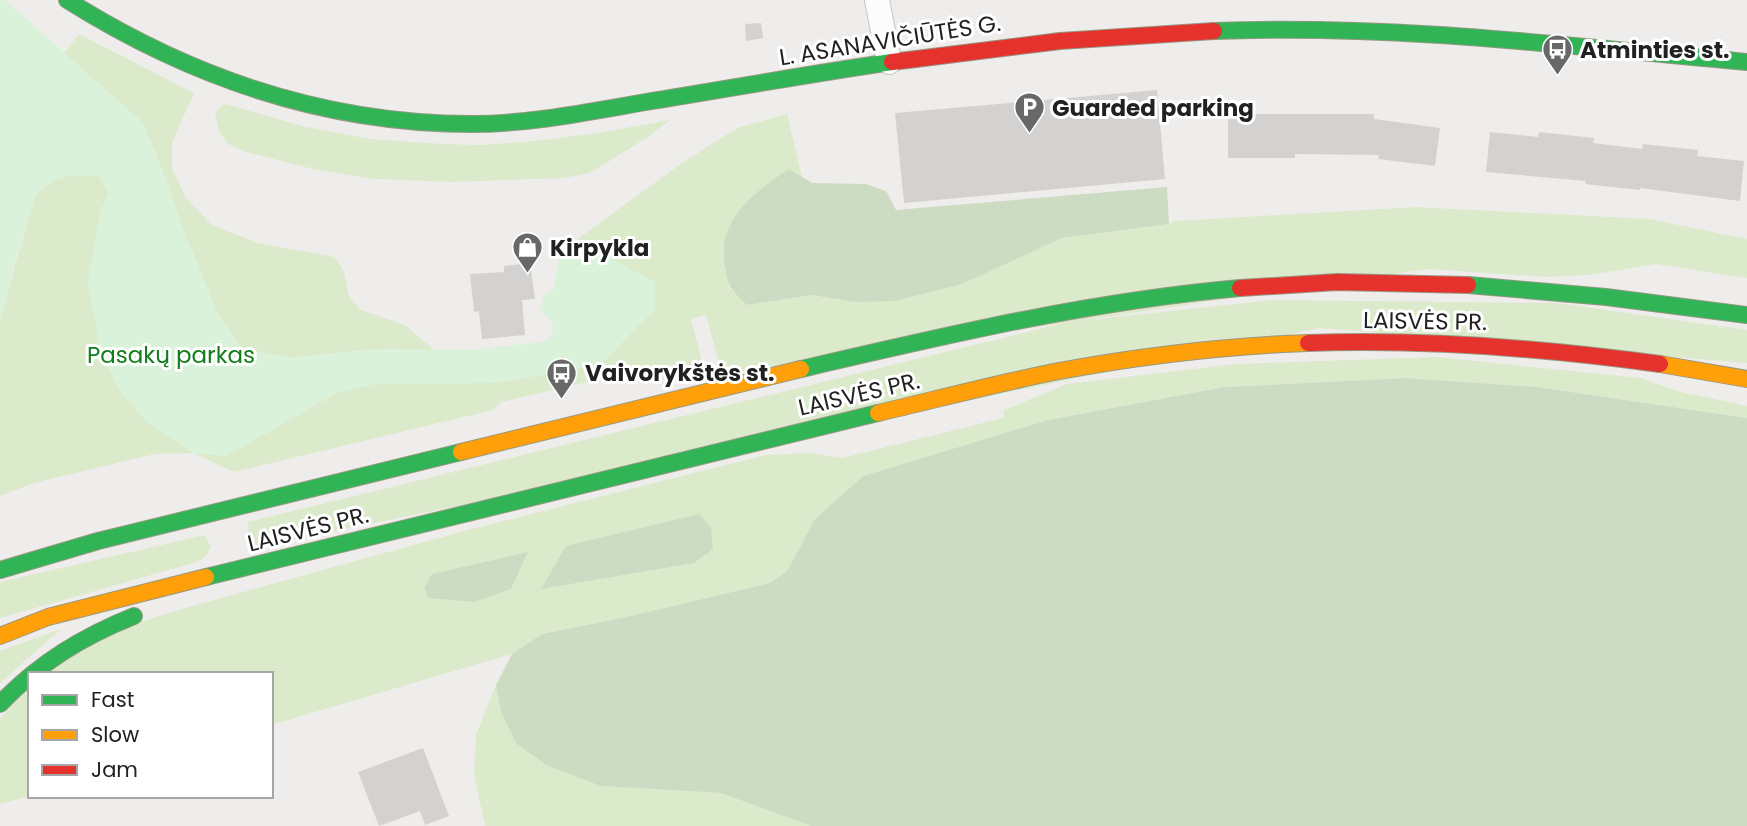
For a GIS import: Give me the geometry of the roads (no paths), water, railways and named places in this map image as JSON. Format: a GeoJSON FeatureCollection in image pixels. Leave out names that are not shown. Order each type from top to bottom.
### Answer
{"type":"FeatureCollection","features":[{"type":"Feature","properties":{"kind":"main road","name":"L. ASANAVIČIŪTĖS G."},"geometry":{"type":"LineString","coordinates":[[67,0],[102,23],[163,55],[282,98],[328,110],[423,122],[475,124],[550,118],[990,47],[1173,32],[1340,30],[1461,37],[1747,62]]}},
{"type":"Feature","properties":{"kind":"main road","name":"LAISVĖS PR."},"geometry":{"type":"LineString","coordinates":[[0,570],[98,541],[701,393],[992,325],[1084,307],[1167,295],[1280,285],[1371,282],[1447,284],[1585,295],[1680,304],[1747,316]]}},
{"type":"Feature","properties":{"kind":"main road","name":"LAISVĖS PR."},"geometry":{"type":"LineString","coordinates":[[0,636],[48,617],[708,452],[1047,373],[1144,358],[1206,350],[1314,344],[1471,343],[1558,349],[1648,360],[1747,379]]}},
{"type":"Feature","properties":{"kind":"main road"},"geometry":{"type":"LineString","coordinates":[[32,672],[50,656],[89,634],[268,562]]}},
{"type":"Feature","properties":{"kind":"main road"},"geometry":{"type":"LineString","coordinates":[[0,704],[28,675]]}},
{"type":"Feature","properties":{"kind":"street"},"geometry":{"type":"LineString","coordinates":[[877,0],[889,62]]}},
{"type":"Feature","properties":{"kind":"place","name":"Atminties st."},"geometry":{"type":"Point","coordinates":[1557,77]}},
{"type":"Feature","properties":{"kind":"place","name":"Guarded parking"},"geometry":{"type":"Point","coordinates":[1029,135]}},
{"type":"Feature","properties":{"kind":"place","name":"Kirpykla"},"geometry":{"type":"Point","coordinates":[527,275]}},
{"type":"Feature","properties":{"kind":"place","name":"Vaivorykštės st."},"geometry":{"type":"Point","coordinates":[562,400]}},
{"type":"Feature","properties":{"kind":"park label","name":"Pasakų parkas"},"geometry":{"type":"Point","coordinates":[171,355]}}]}
